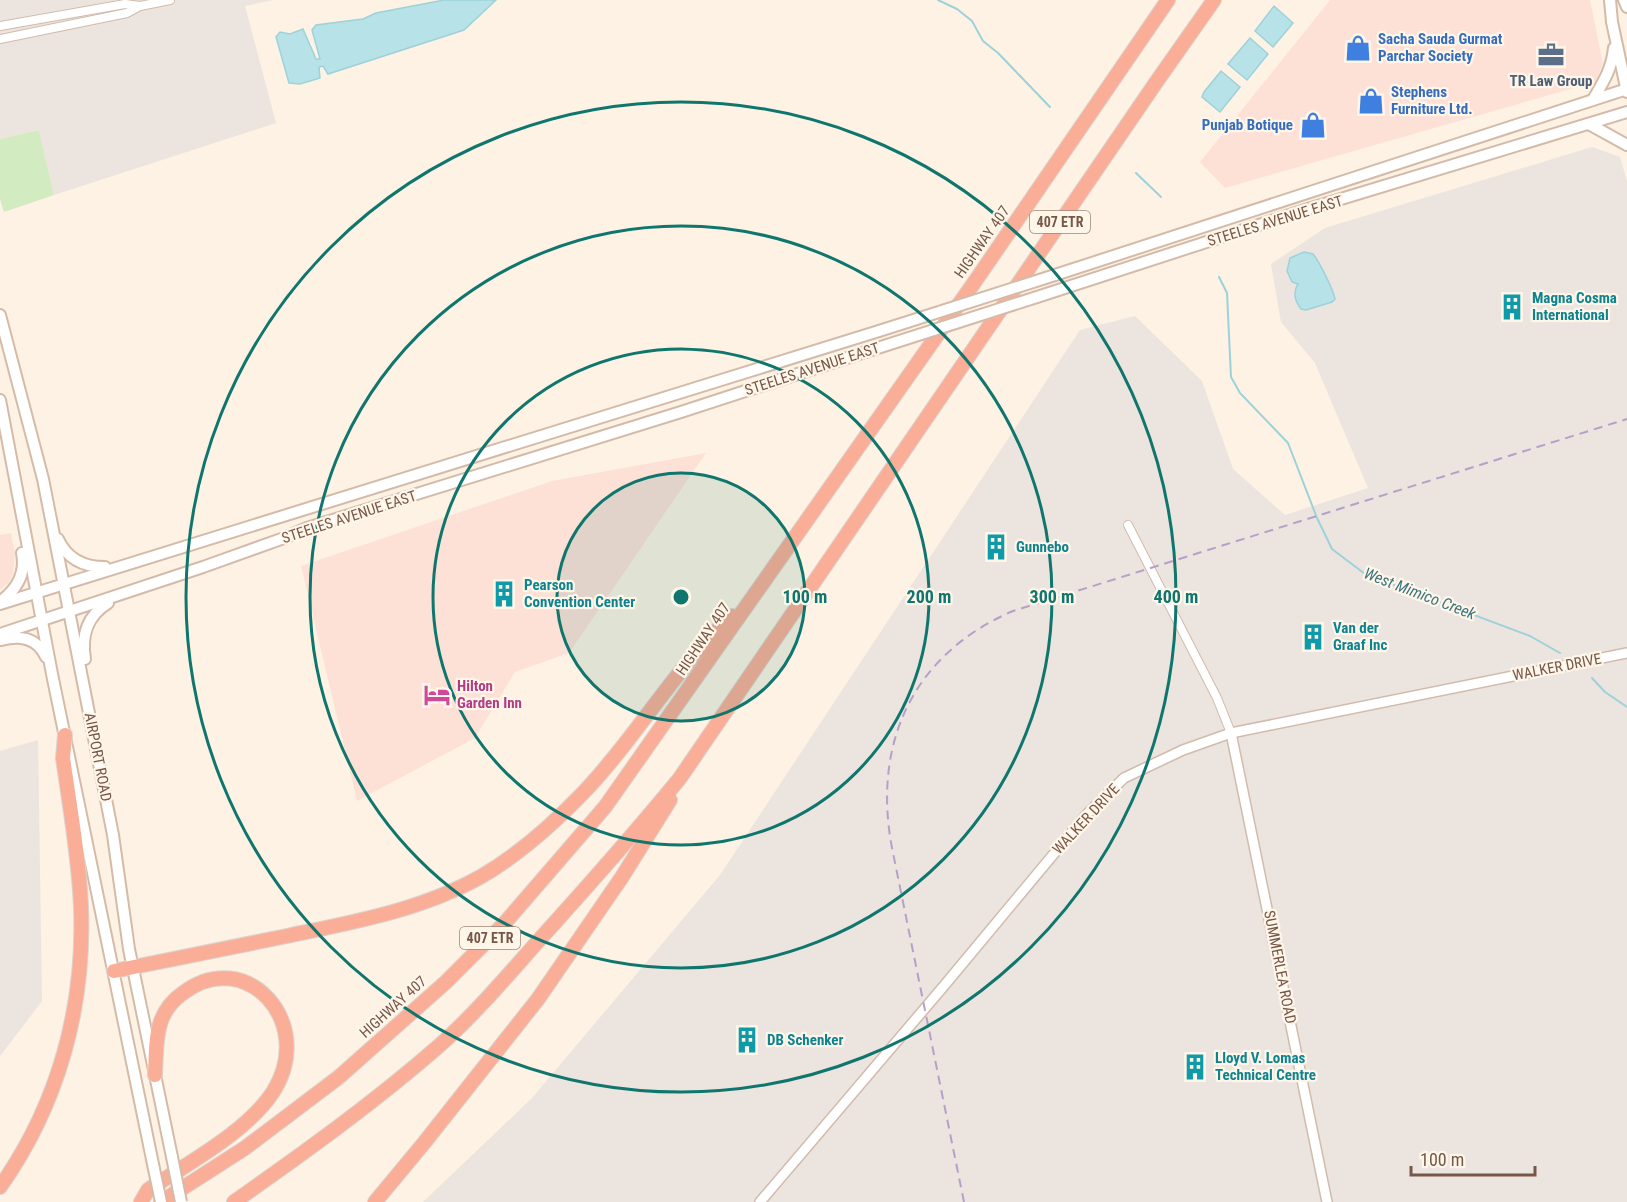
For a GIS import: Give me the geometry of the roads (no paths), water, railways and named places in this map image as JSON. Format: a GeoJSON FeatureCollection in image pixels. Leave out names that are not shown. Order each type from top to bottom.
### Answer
{"type":"FeatureCollection","features":[{"type":"Feature","properties":{"kind":"highway","name":"HIGHWAY 407"},"geometry":{"type":"LineString","coordinates":[[161,1202],[245,1148],[339,1077],[446,982],[503,924],[605,807],[976,280],[1168,0]]}},
{"type":"Feature","properties":{"kind":"highway","name":"407 ETR"},"geometry":{"type":"LineString","coordinates":[[234,1202],[352,1118],[441,1043],[507,976],[633,835],[680,778],[1150,90],[1214,0]]}},
{"type":"Feature","properties":{"kind":"highway"},"geometry":{"type":"LineString","coordinates":[[114,971],[373,918],[433,898],[482,875],[526,844],[584,793],[621,750],[708,638],[748,603]]}},
{"type":"Feature","properties":{"kind":"highway"},"geometry":{"type":"LineString","coordinates":[[0,1187],[25,1148],[44,1112],[65,1053],[76,1003],[81,960],[81,907],[63,758],[64,735]]}},
{"type":"Feature","properties":{"kind":"highway"},"geometry":{"type":"LineString","coordinates":[[375,1202],[538,999],[667,807],[680,778]]}},
{"type":"Feature","properties":{"kind":"highway"},"geometry":{"type":"LineString","coordinates":[[141,1202],[148,1190],[236,1130],[265,1102],[278,1082],[287,1057],[288,1044],[282,1018],[266,996],[247,984],[223,979],[208,980],[197,984],[177,997],[161,1020],[157,1037],[155,1075]]}},
{"type":"Feature","properties":{"kind":"main road"},"geometry":{"type":"LineString","coordinates":[[1610,0],[1609,9],[1614,36],[1627,90]]}},
{"type":"Feature","properties":{"kind":"main road"},"geometry":{"type":"LineString","coordinates":[[1624,0],[1627,7]]}},
{"type":"Feature","properties":{"kind":"main road"},"geometry":{"type":"LineString","coordinates":[[1594,98],[1608,76],[1613,62],[1614,36]]}},
{"type":"Feature","properties":{"kind":"main road","name":"STEELES AVENUE EAST"},"geometry":{"type":"LineString","coordinates":[[0,603],[879,331],[1594,98],[1627,90]]}},
{"type":"Feature","properties":{"kind":"main road","name":"STEELES AVENUE EAST"},"geometry":{"type":"LineString","coordinates":[[0,634],[118,597],[308,528],[681,412],[1308,209],[1627,112]]}},
{"type":"Feature","properties":{"kind":"main road"},"geometry":{"type":"LineString","coordinates":[[1589,124],[1627,145]]}},
{"type":"Feature","properties":{"kind":"main road","name":"AIRPORT ROAD"},"geometry":{"type":"LineString","coordinates":[[0,315],[36,449],[51,522],[113,835],[133,967],[181,1202]]}},
{"type":"Feature","properties":{"kind":"main road","name":"AIRPORT ROAD"},"geometry":{"type":"LineString","coordinates":[[0,400],[41,621],[161,1202]]}},
{"type":"Feature","properties":{"kind":"main road"},"geometry":{"type":"LineString","coordinates":[[51,522],[62,547],[77,560],[92,567],[118,567]]}},
{"type":"Feature","properties":{"kind":"main road"},"geometry":{"type":"LineString","coordinates":[[0,603],[15,588],[23,571],[19,538],[22,523]]}},
{"type":"Feature","properties":{"kind":"main road"},"geometry":{"type":"LineString","coordinates":[[87,703],[91,689],[83,648],[85,630],[99,609],[118,597]]}},
{"type":"Feature","properties":{"kind":"main road"},"geometry":{"type":"LineString","coordinates":[[0,641],[18,637],[38,645],[45,655],[52,674]]}},
{"type":"Feature","properties":{"kind":"street"},"geometry":{"type":"LineString","coordinates":[[0,39],[127,13],[140,6],[170,0]]}},
{"type":"Feature","properties":{"kind":"street"},"geometry":{"type":"LineString","coordinates":[[0,26],[125,4],[140,6]]}},
{"type":"Feature","properties":{"kind":"street"},"geometry":{"type":"LineString","coordinates":[[1128,525],[1217,698],[1231,733]]}},
{"type":"Feature","properties":{"kind":"street","name":"WALKER DRIVE"},"geometry":{"type":"LineString","coordinates":[[760,1202],[1087,813],[1124,778],[1183,750],[1231,733],[1627,653]]}},
{"type":"Feature","properties":{"kind":"street","name":"SUMMERLEA ROAD"},"geometry":{"type":"LineString","coordinates":[[1231,733],[1239,762],[1327,1202]]}},
{"type":"Feature","properties":{"kind":"water"},"geometry":{"type":"Polygon","coordinates":[[[444,0],[496,0],[464,30],[328,74],[323,66],[319,67],[320,78],[300,84],[289,83],[276,37],[280,32],[290,34],[303,29],[316,59],[320,59],[312,30],[316,25],[363,19],[376,13],[444,0]]]}},
{"type":"Feature","properties":{"kind":"water"},"geometry":{"type":"Polygon","coordinates":[[[1274,6],[1293,23],[1273,47],[1255,31],[1274,6]]]}},
{"type":"Feature","properties":{"kind":"water"},"geometry":{"type":"Polygon","coordinates":[[[1250,38],[1268,54],[1247,80],[1228,64],[1250,38]]]}},
{"type":"Feature","properties":{"kind":"water"},"geometry":{"type":"Polygon","coordinates":[[[1221,71],[1240,87],[1220,112],[1202,97],[1221,71]]]}},
{"type":"Feature","properties":{"kind":"water"},"geometry":{"type":"Polygon","coordinates":[[[1304,252],[1313,254],[1316,258],[1335,299],[1306,310],[1301,309],[1297,303],[1295,294],[1298,284],[1292,282],[1287,271],[1290,258],[1304,252]]]}},
{"type":"Feature","properties":{"kind":"waterway","name":"West Mimico Creek"},"geometry":{"type":"LineString","coordinates":[[938,0],[957,9],[972,21],[983,41],[998,53],[1050,107]]}},
{"type":"Feature","properties":{"kind":"waterway","name":"West Mimico Creek"},"geometry":{"type":"LineString","coordinates":[[1136,173],[1161,197]]}},
{"type":"Feature","properties":{"kind":"waterway","name":"West Mimico Creek"},"geometry":{"type":"LineString","coordinates":[[1219,277],[1227,293],[1231,377],[1240,393],[1288,443],[1317,518],[1332,549],[1365,574],[1530,636],[1560,653]]}},
{"type":"Feature","properties":{"kind":"waterway","name":"West Mimico Creek"},"geometry":{"type":"LineString","coordinates":[[1592,678],[1605,692],[1627,707]]}},
{"type":"Feature","properties":{"kind":"railway"},"geometry":{"type":"LineString","coordinates":[[964,1202],[892,848],[887,809],[888,773],[895,738],[907,706],[925,677],[949,651],[978,629],[1013,611],[1627,419]]}},
{"type":"Feature","properties":{"kind":"place","name":"Sacha Sauda Gurmat Parchar Society"},"geometry":{"type":"Point","coordinates":[1358,48]}},
{"type":"Feature","properties":{"kind":"place","name":"TR Law Group"},"geometry":{"type":"Point","coordinates":[1551,55]}},
{"type":"Feature","properties":{"kind":"place","name":"Stephens Furniture Ltd."},"geometry":{"type":"Point","coordinates":[1371,101]}},
{"type":"Feature","properties":{"kind":"place","name":"Punjab Botique"},"geometry":{"type":"Point","coordinates":[1313,125]}},
{"type":"Feature","properties":{"kind":"place","name":"Magna Cosma International"},"geometry":{"type":"Point","coordinates":[1512,307]}},
{"type":"Feature","properties":{"kind":"place","name":"Gunnebo"},"geometry":{"type":"Point","coordinates":[996,547]}},
{"type":"Feature","properties":{"kind":"place","name":"Pearson Convention Center"},"geometry":{"type":"Point","coordinates":[504,594]}},
{"type":"Feature","properties":{"kind":"place","name":"Van der Graaf Inc"},"geometry":{"type":"Point","coordinates":[1313,637]}},
{"type":"Feature","properties":{"kind":"place","name":"Hilton Garden Inn"},"geometry":{"type":"Point","coordinates":[437,695]}},
{"type":"Feature","properties":{"kind":"place","name":"DB Schenker"},"geometry":{"type":"Point","coordinates":[747,1040]}},
{"type":"Feature","properties":{"kind":"place","name":"Lloyd V. Lomas Technical Centre"},"geometry":{"type":"Point","coordinates":[1195,1067]}}]}
